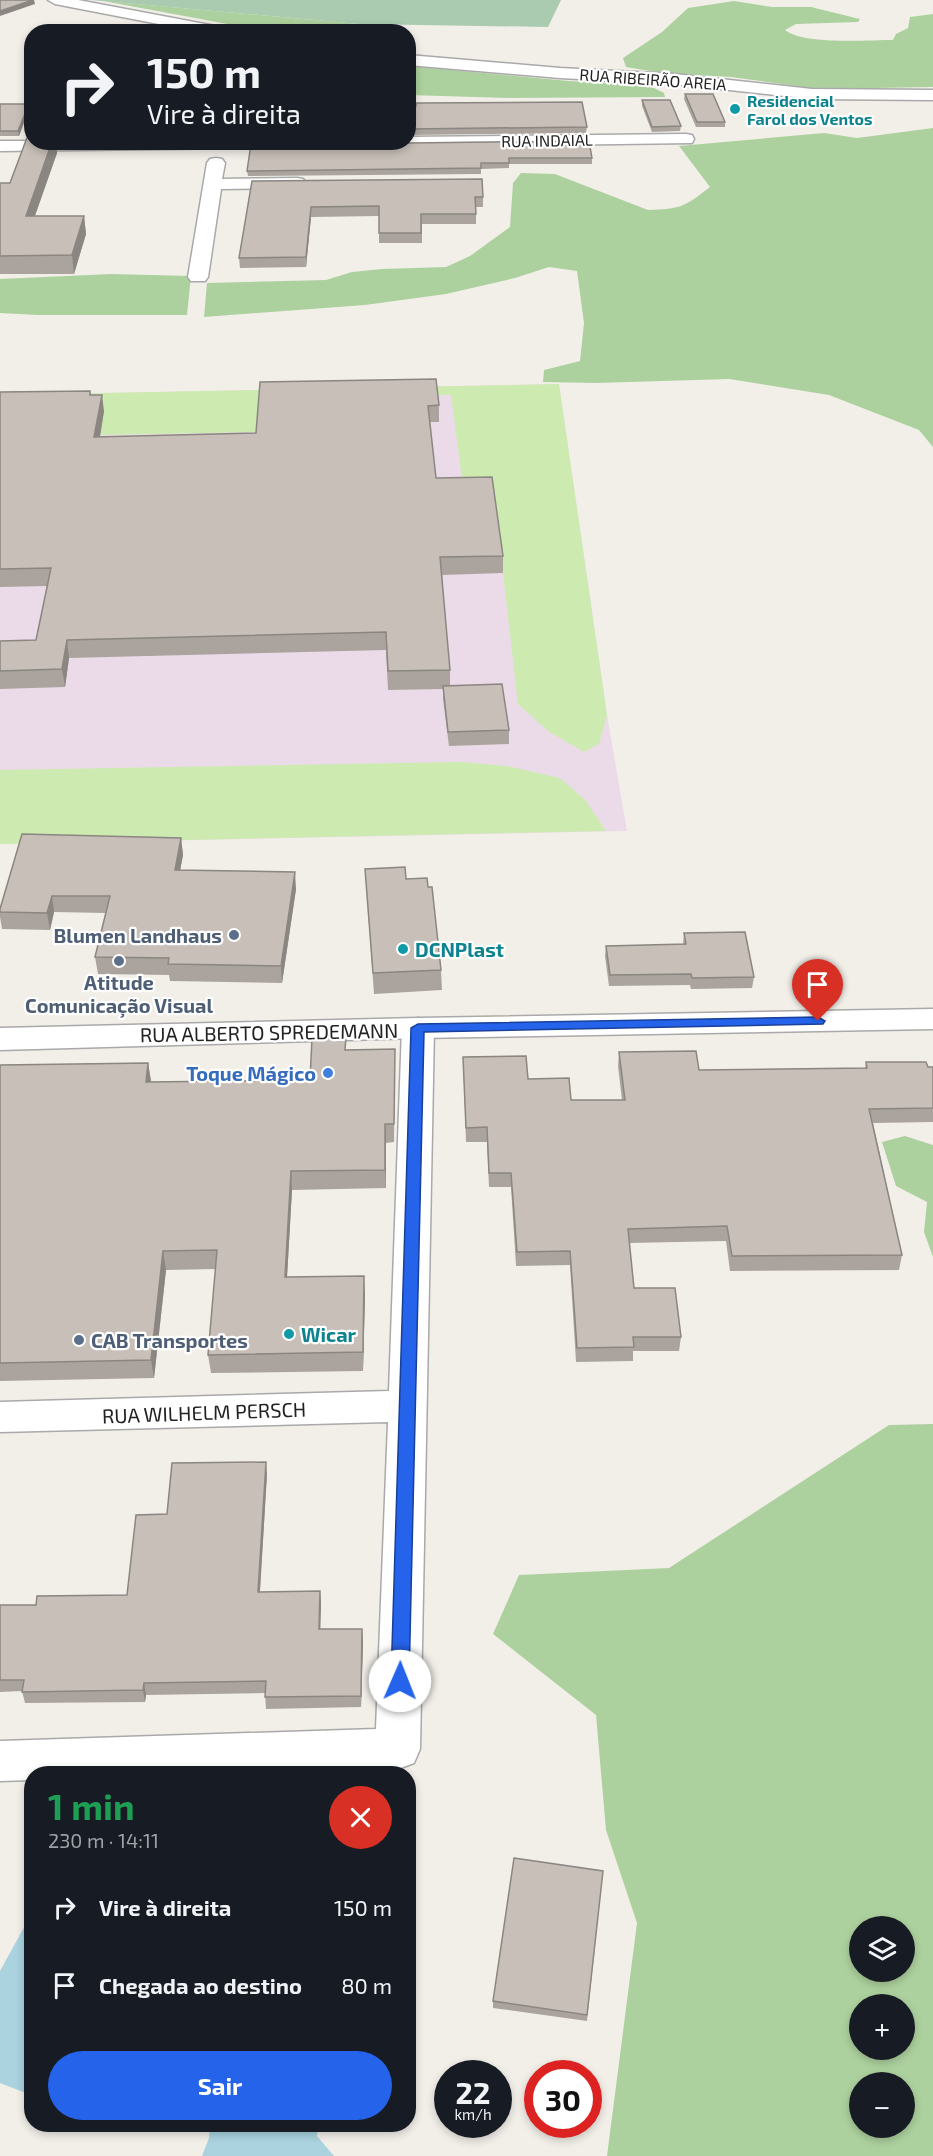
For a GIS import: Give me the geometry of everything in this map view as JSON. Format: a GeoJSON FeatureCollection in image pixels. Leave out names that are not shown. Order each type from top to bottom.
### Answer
{"type":"FeatureCollection","features":[{"type":"Feature","properties":{"kind":"street"},"geometry":{"type":"LineString","coordinates":[[55,0],[183,24]]}},
{"type":"Feature","properties":{"kind":"street","name":"RUA RIBEIRÃO AREIA"},"geometry":{"type":"LineString","coordinates":[[416,61],[537,72],[674,79],[812,94],[933,94]]}},
{"type":"Feature","properties":{"kind":"street","name":"RUA INDAIAL"},"geometry":{"type":"LineString","coordinates":[[416,142],[686,139]]}},
{"type":"Feature","properties":{"kind":"street"},"geometry":{"type":"LineString","coordinates":[[0,146],[24,146]]}},
{"type":"Feature","properties":{"kind":"street"},"geometry":{"type":"LineString","coordinates":[[198,277],[218,150]]}},
{"type":"Feature","properties":{"kind":"street"},"geometry":{"type":"LineString","coordinates":[[213,184],[319,182]]}},
{"type":"Feature","properties":{"kind":"street","name":"RUA ALBERTO SPREDEMANN"},"geometry":{"type":"LineString","coordinates":[[0,1039],[418,1028],[933,1019]]}},
{"type":"Feature","properties":{"kind":"street"},"geometry":{"type":"LineString","coordinates":[[0,1761],[398,1749],[418,1028]]}},
{"type":"Feature","properties":{"kind":"street","name":"RUA WILHELM PERSCH"},"geometry":{"type":"LineString","coordinates":[[0,1417],[407,1406]]}},
{"type":"Feature","properties":{"kind":"shaded area"},"geometry":{"type":"Polygon","coordinates":[[[559,384],[607,715],[627,831],[0,844],[0,395],[559,384]]]}},
{"type":"Feature","properties":{"kind":"green space"},"geometry":{"type":"Polygon","coordinates":[[[91,0],[561,0],[548,27],[359,24],[91,0]]]}},
{"type":"Feature","properties":{"kind":"green space"},"geometry":{"type":"Polygon","coordinates":[[[103,1],[359,24],[227,24],[103,1]]]}},
{"type":"Feature","properties":{"kind":"green space"},"geometry":{"type":"Polygon","coordinates":[[[734,1],[772,7],[811,7],[860,19],[858,22],[796,24],[785,30],[794,35],[820,40],[893,40],[896,34],[908,28],[910,17],[933,14],[933,87],[818,89],[731,77],[662,73],[626,67],[623,58],[662,32],[688,8],[734,1]]]}},
{"type":"Feature","properties":{"kind":"green space"},"geometry":{"type":"Polygon","coordinates":[[[416,67],[569,81],[648,85],[664,93],[665,97],[508,98],[416,95],[416,67]]]}},
{"type":"Feature","properties":{"kind":"green space"},"geometry":{"type":"Polygon","coordinates":[[[933,128],[933,447],[919,430],[829,395],[729,379],[596,383],[543,382],[544,370],[580,361],[584,323],[577,271],[549,267],[515,278],[446,294],[365,305],[204,317],[207,283],[326,280],[352,272],[446,267],[470,256],[510,227],[513,183],[521,173],[555,174],[648,210],[668,209],[688,203],[710,187],[679,146],[824,133],[857,138],[933,128]]]}},
{"type":"Feature","properties":{"kind":"green space"},"geometry":{"type":"Polygon","coordinates":[[[111,274],[191,276],[187,315],[0,313],[0,279],[111,274]]]}},
{"type":"Feature","properties":{"kind":"green space"},"geometry":{"type":"Polygon","coordinates":[[[559,384],[607,715],[599,744],[584,752],[548,731],[518,704],[493,486],[463,486],[451,395],[436,395],[259,432],[0,437],[0,395],[559,384]]]}},
{"type":"Feature","properties":{"kind":"green space"},"geometry":{"type":"Polygon","coordinates":[[[460,762],[507,766],[560,778],[586,801],[606,831],[0,844],[0,770],[460,762]]]}},
{"type":"Feature","properties":{"kind":"green space"},"geometry":{"type":"Polygon","coordinates":[[[905,1136],[933,1145],[933,1257],[924,1232],[927,1202],[896,1186],[882,1142],[905,1136]]]}},
{"type":"Feature","properties":{"kind":"green space"},"geometry":{"type":"Polygon","coordinates":[[[933,1424],[933,2156],[607,2156],[637,1923],[606,1830],[596,1715],[493,1634],[519,1575],[669,1568],[889,1425],[933,1424]]]}},
{"type":"Feature","properties":{"kind":"water"},"geometry":{"type":"Polygon","coordinates":[[[24,1927],[24,2092],[0,2083],[0,1971],[24,1927]]]}},
{"type":"Feature","properties":{"kind":"water"},"geometry":{"type":"Polygon","coordinates":[[[209,2132],[318,2132],[317,2136],[334,2156],[202,2156],[209,2132]]]}},
{"type":"Feature","properties":{"kind":"building"},"geometry":{"type":"Polygon","coordinates":[[[0,0],[33,0],[0,11],[0,0]]]}},
{"type":"Feature","properties":{"kind":"building"},"geometry":{"type":"Polygon","coordinates":[[[685,94],[713,94],[725,122],[697,122],[685,94]]]}},
{"type":"Feature","properties":{"kind":"building"},"geometry":{"type":"Polygon","coordinates":[[[642,100],[670,100],[681,126],[652,127],[642,100]]]}},
{"type":"Feature","properties":{"kind":"building"},"geometry":{"type":"Polygon","coordinates":[[[582,102],[587,127],[416,129],[416,103],[582,102]]]}},
{"type":"Feature","properties":{"kind":"building"},"geometry":{"type":"Polygon","coordinates":[[[0,104],[24,104],[24,116],[18,131],[0,131],[0,104]]]}},
{"type":"Feature","properties":{"kind":"building"},"geometry":{"type":"Polygon","coordinates":[[[589,141],[592,158],[509,158],[509,163],[481,163],[481,168],[247,171],[250,150],[416,150],[416,143],[589,141]]]}},
{"type":"Feature","properties":{"kind":"building"},"geometry":{"type":"Polygon","coordinates":[[[24,146],[24,150],[49,150],[26,216],[84,216],[72,255],[0,256],[0,183],[10,183],[24,146]]]}},
{"type":"Feature","properties":{"kind":"building"},"geometry":{"type":"Polygon","coordinates":[[[482,179],[483,197],[475,197],[476,214],[421,214],[421,233],[379,233],[379,206],[311,207],[306,257],[239,258],[252,181],[482,179]]]}},
{"type":"Feature","properties":{"kind":"building"},"geometry":{"type":"Polygon","coordinates":[[[436,379],[439,405],[428,406],[436,478],[492,477],[503,556],[440,557],[450,670],[388,671],[386,632],[67,640],[62,669],[0,671],[0,641],[36,640],[51,568],[0,569],[0,392],[90,391],[90,395],[102,395],[94,437],[256,433],[260,382],[436,379]]]}},
{"type":"Feature","properties":{"kind":"building"},"geometry":{"type":"Polygon","coordinates":[[[502,684],[509,730],[448,732],[443,686],[502,684]]]}},
{"type":"Feature","properties":{"kind":"building"},"geometry":{"type":"Polygon","coordinates":[[[22,834],[181,838],[175,870],[295,872],[281,966],[168,964],[169,958],[95,957],[110,896],[52,896],[47,913],[0,912],[22,834]]]}},
{"type":"Feature","properties":{"kind":"building","name":"DCNPlast"},"geometry":{"type":"Polygon","coordinates":[[[405,867],[406,879],[427,878],[428,887],[432,887],[441,970],[373,973],[365,869],[405,867]]]}},
{"type":"Feature","properties":{"kind":"building"},"geometry":{"type":"Polygon","coordinates":[[[745,932],[754,977],[692,978],[691,974],[610,975],[606,946],[686,944],[684,933],[745,932]]]}},
{"type":"Feature","properties":{"kind":"building"},"geometry":{"type":"Polygon","coordinates":[[[346,1037],[345,1050],[395,1049],[394,1124],[385,1124],[385,1170],[291,1171],[285,1277],[364,1276],[363,1352],[208,1355],[217,1250],[163,1251],[151,1360],[0,1363],[0,1065],[148,1063],[146,1082],[310,1080],[312,1038],[346,1037]]]}},
{"type":"Feature","properties":{"kind":"building"},"geometry":{"type":"Polygon","coordinates":[[[696,1051],[699,1070],[867,1068],[866,1062],[926,1062],[928,1067],[933,1067],[933,1108],[869,1109],[902,1255],[732,1256],[727,1226],[628,1229],[634,1288],[675,1288],[681,1337],[633,1337],[634,1347],[577,1348],[570,1251],[517,1252],[511,1173],[489,1173],[487,1127],[466,1128],[463,1057],[526,1056],[528,1079],[569,1078],[571,1100],[625,1100],[619,1052],[696,1051]]]}},
{"type":"Feature","properties":{"kind":"building"},"geometry":{"type":"Polygon","coordinates":[[[266,1462],[258,1592],[320,1591],[319,1629],[362,1629],[361,1696],[265,1697],[266,1681],[144,1683],[143,1690],[22,1692],[24,1680],[0,1680],[0,1605],[36,1605],[37,1596],[127,1595],[136,1515],[167,1514],[172,1463],[266,1462]]]}},
{"type":"Feature","properties":{"kind":"building"},"geometry":{"type":"Polygon","coordinates":[[[514,1858],[603,1871],[587,2015],[493,2001],[514,1858]]]}},
{"type":"Feature","properties":{"kind":"place","name":"Residencial Farol dos Ventos"},"geometry":{"type":"Point","coordinates":[735,109]}},
{"type":"Feature","properties":{"kind":"place","name":"Blumen Landhaus"},"geometry":{"type":"Point","coordinates":[234,935]}},
{"type":"Feature","properties":{"kind":"place","name":"DCNPlast"},"geometry":{"type":"Point","coordinates":[403,949]}},
{"type":"Feature","properties":{"kind":"place","name":"Atitude Comunicação Visual"},"geometry":{"type":"Point","coordinates":[119,961]}},
{"type":"Feature","properties":{"kind":"place","name":"Toque Mágico"},"geometry":{"type":"Point","coordinates":[328,1073]}},
{"type":"Feature","properties":{"kind":"place","name":"Wicar"},"geometry":{"type":"Point","coordinates":[289,1334]}},
{"type":"Feature","properties":{"kind":"place","name":"CAB Transportes"},"geometry":{"type":"Point","coordinates":[79,1340]}},
{"type":"Feature","properties":{"kind":"route"},"geometry":{"type":"LineString","coordinates":[[400,1681],[418,1028],[818,1021]]}}]}
